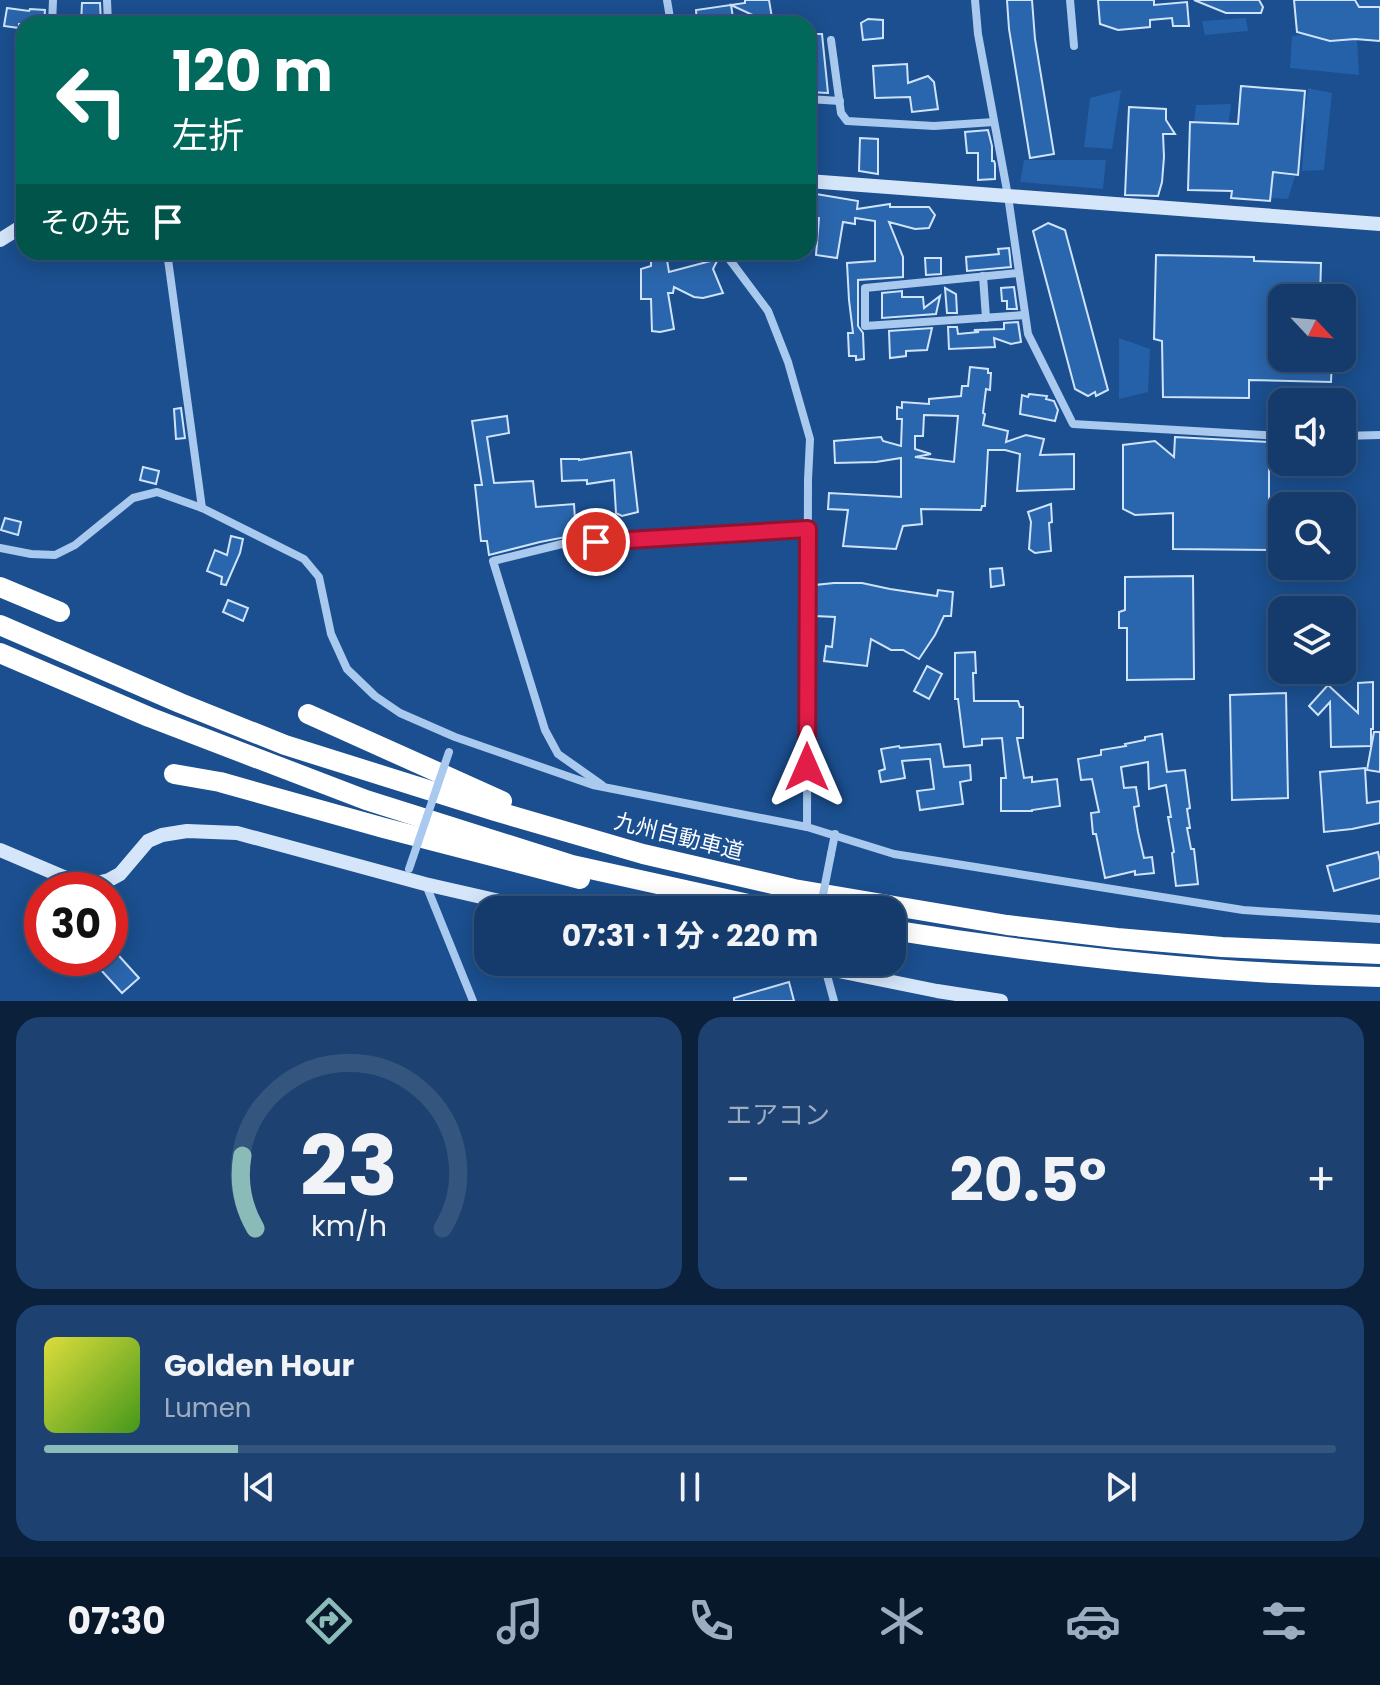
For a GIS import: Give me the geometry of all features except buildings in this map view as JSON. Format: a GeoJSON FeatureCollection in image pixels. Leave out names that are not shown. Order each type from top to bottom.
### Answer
{"type":"FeatureCollection","features":[{"type":"Feature","properties":{"kind":"highway"},"geometry":{"type":"LineString","coordinates":[[0,587],[60,612]]}},
{"type":"Feature","properties":{"kind":"highway","name":"九州自動車道"},"geometry":{"type":"LineString","coordinates":[[0,625],[285,745],[643,854],[794,889],[1007,925],[1222,947],[1380,954]]}},
{"type":"Feature","properties":{"kind":"highway"},"geometry":{"type":"LineString","coordinates":[[0,653],[149,717],[366,800],[572,865],[710,896]]}},
{"type":"Feature","properties":{"kind":"highway"},"geometry":{"type":"LineString","coordinates":[[308,714],[564,830]]}},
{"type":"Feature","properties":{"kind":"highway"},"geometry":{"type":"LineString","coordinates":[[174,774],[220,782],[569,878],[683,896]]}},
{"type":"Feature","properties":{"kind":"highway"},"geometry":{"type":"LineString","coordinates":[[906,932],[1003,948],[1114,960],[1250,972],[1380,977]]}},
{"type":"Feature","properties":{"kind":"street"},"geometry":{"type":"LineString","coordinates":[[975,0],[1028,334],[1073,424],[1268,435]]}},
{"type":"Feature","properties":{"kind":"street"},"geometry":{"type":"LineString","coordinates":[[1070,0],[1074,46]]}},
{"type":"Feature","properties":{"kind":"street"},"geometry":{"type":"LineString","coordinates":[[831,40],[841,113],[847,121],[934,126],[994,122]]}},
{"type":"Feature","properties":{"kind":"street"},"geometry":{"type":"LineString","coordinates":[[816,100],[840,101]]}},
{"type":"Feature","properties":{"kind":"street"},"geometry":{"type":"LineString","coordinates":[[816,182],[1380,224]]}},
{"type":"Feature","properties":{"kind":"street"},"geometry":{"type":"LineString","coordinates":[[168,260],[202,508]]}},
{"type":"Feature","properties":{"kind":"street"},"geometry":{"type":"LineString","coordinates":[[730,260],[768,311],[788,362],[810,439],[807,827]]}},
{"type":"Feature","properties":{"kind":"street"},"geometry":{"type":"LineString","coordinates":[[1019,273],[865,288],[865,326],[1025,315]]}},
{"type":"Feature","properties":{"kind":"street"},"geometry":{"type":"LineString","coordinates":[[983,276],[986,318]]}},
{"type":"Feature","properties":{"kind":"street"},"geometry":{"type":"LineString","coordinates":[[1356,436],[1380,435]]}},
{"type":"Feature","properties":{"kind":"street"},"geometry":{"type":"LineString","coordinates":[[0,548],[55,555],[75,545],[133,498],[157,492],[202,508],[304,559],[319,577],[331,634],[347,669],[375,696],[400,713],[455,737],[593,785],[807,827],[894,854],[1243,910],[1380,919]]}},
{"type":"Feature","properties":{"kind":"street"},"geometry":{"type":"LineString","coordinates":[[605,787],[558,754],[545,730],[493,561],[566,543],[808,529]]}},
{"type":"Feature","properties":{"kind":"street"},"geometry":{"type":"LineString","coordinates":[[408,874],[455,737]]}},
{"type":"Feature","properties":{"kind":"street"},"geometry":{"type":"LineString","coordinates":[[0,850],[89,885],[120,874],[148,841],[162,835],[187,831],[237,833],[408,874],[425,884],[477,896]]}},
{"type":"Feature","properties":{"kind":"street"},"geometry":{"type":"LineString","coordinates":[[823,896],[835,834]]}},
{"type":"Feature","properties":{"kind":"street"},"geometry":{"type":"LineString","coordinates":[[425,884],[473,1001]]}},
{"type":"Feature","properties":{"kind":"street"},"geometry":{"type":"LineString","coordinates":[[827,976],[834,1001]]}},
{"type":"Feature","properties":{"kind":"street"},"geometry":{"type":"LineString","coordinates":[[864,976],[1001,1001]]}},
{"type":"Feature","properties":{"kind":"shaded area"},"geometry":{"type":"Polygon","coordinates":[[[1359,0],[1380,0],[1380,27],[1357,38],[1359,75],[1290,68],[1292,36],[1333,31],[1357,22],[1359,0]]]}},
{"type":"Feature","properties":{"kind":"shaded area"},"geometry":{"type":"Polygon","coordinates":[[[1246,18],[1248,31],[1205,35],[1202,21],[1246,18]]]}},
{"type":"Feature","properties":{"kind":"shaded area"},"geometry":{"type":"Polygon","coordinates":[[[1308,88],[1332,93],[1324,170],[1302,171],[1306,116],[1291,163],[1254,93],[1306,105],[1308,88]]]}},
{"type":"Feature","properties":{"kind":"shaded area"},"geometry":{"type":"Polygon","coordinates":[[[1121,90],[1112,149],[1084,147],[1090,98],[1121,90]]]}},
{"type":"Feature","properties":{"kind":"shaded area"},"geometry":{"type":"Polygon","coordinates":[[[1231,104],[1228,126],[1194,123],[1196,105],[1231,104]]]}},
{"type":"Feature","properties":{"kind":"shaded area"},"geometry":{"type":"Polygon","coordinates":[[[1024,160],[1106,160],[1103,189],[1020,182],[1024,160]]]}},
{"type":"Feature","properties":{"kind":"shaded area"},"geometry":{"type":"Polygon","coordinates":[[[1273,172],[1295,176],[1288,199],[1271,198],[1273,172]]]}},
{"type":"Feature","properties":{"kind":"shaded area"},"geometry":{"type":"Polygon","coordinates":[[[1119,338],[1150,349],[1148,392],[1119,399],[1119,338]]]}},
{"type":"Feature","properties":{"kind":"route"},"geometry":{"type":"LineString","coordinates":[[596,542],[808,529],[807,767]]}}]}
